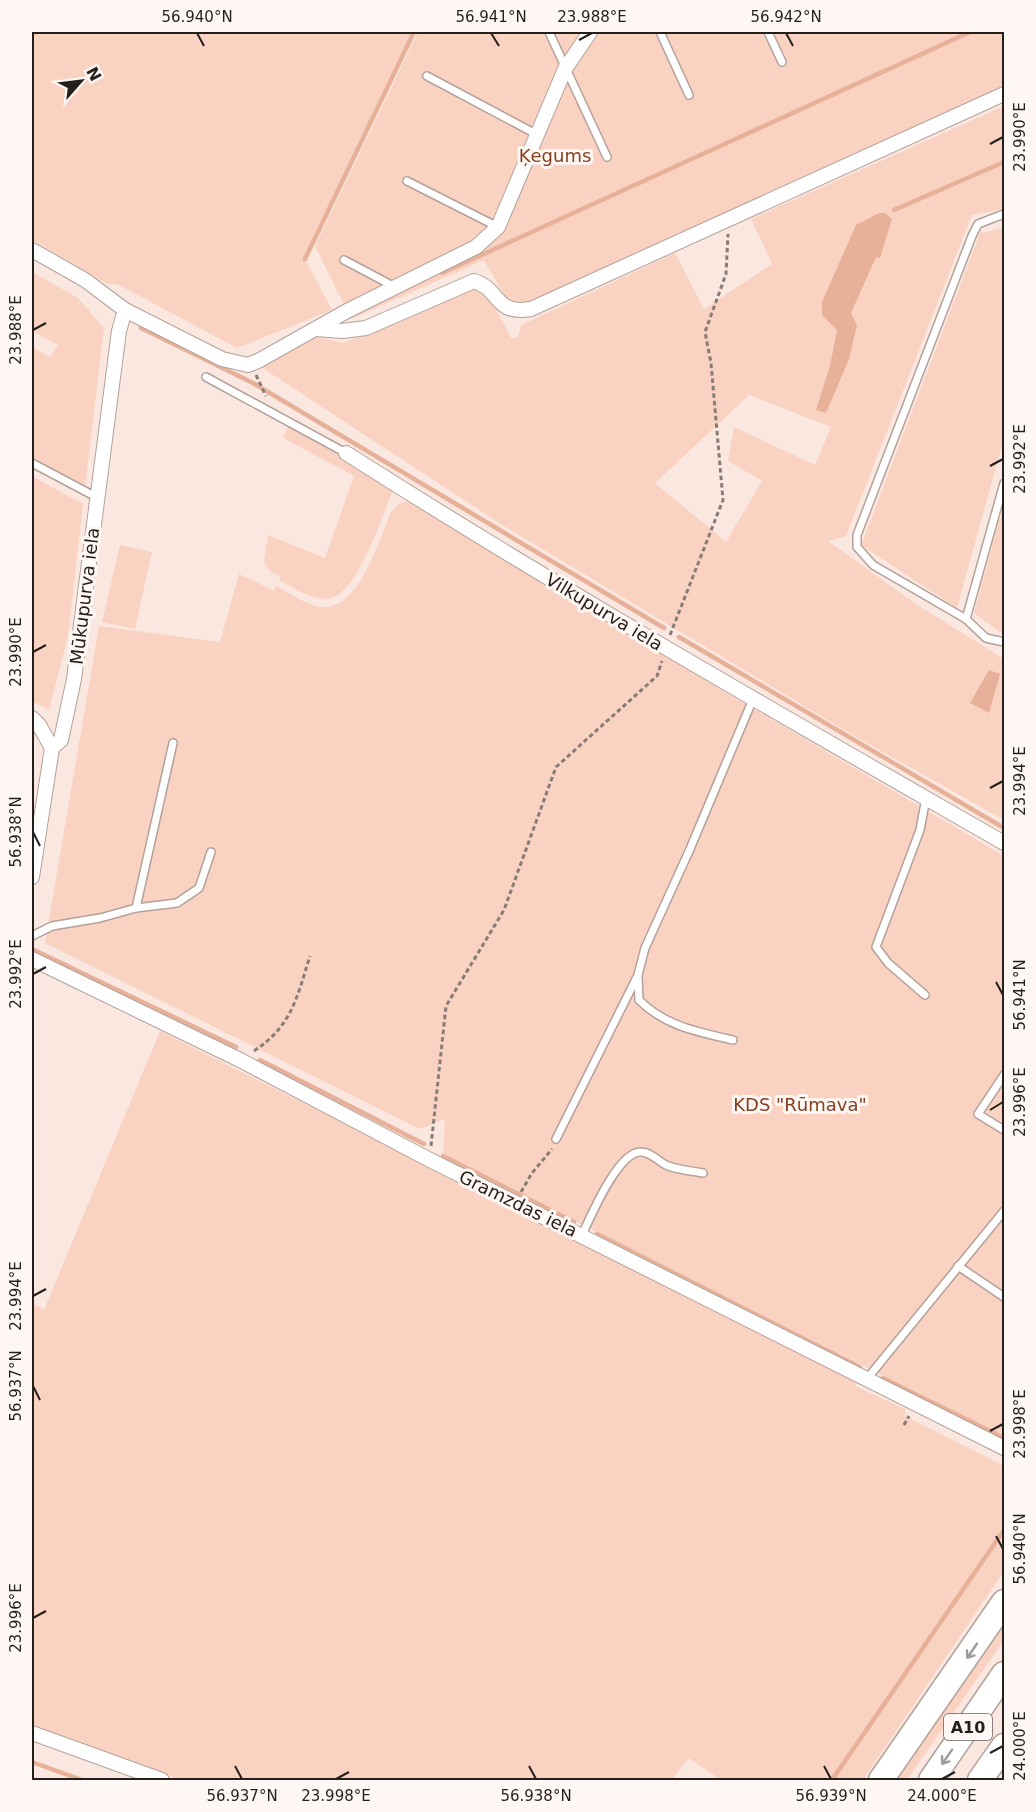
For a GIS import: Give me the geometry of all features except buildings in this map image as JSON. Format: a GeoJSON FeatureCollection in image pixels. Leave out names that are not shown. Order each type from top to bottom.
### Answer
{"type":"FeatureCollection","features":[{"type":"Feature","properties":{"kind":"highway"},"geometry":{"type":"LineString","coordinates":[[881,1780],[1005,1602]]}},
{"type":"Feature","properties":{"kind":"highway","name":"A10"},"geometry":{"type":"LineString","coordinates":[[931,1780],[1005,1674]]}},
{"type":"Feature","properties":{"kind":"highway","name":"A10"},"geometry":{"type":"LineString","coordinates":[[980,1780],[1005,1746]]}},
{"type":"Feature","properties":{"kind":"street"},"geometry":{"type":"LineString","coordinates":[[32,250],[85,280],[125,310],[222,359],[248,365],[395,287],[476,248],[498,227],[565,69],[590,32]]}},
{"type":"Feature","properties":{"kind":"street"},"geometry":{"type":"LineString","coordinates":[[316,329],[344,331],[366,328],[474,281],[483,284],[505,308],[516,312],[531,309],[1005,94]]}},
{"type":"Feature","properties":{"kind":"street","name":"Mūkupurva iela"},"geometry":{"type":"LineString","coordinates":[[32,877],[52,748],[61,740],[74,679],[119,331],[125,310]]}},
{"type":"Feature","properties":{"kind":"street","name":"Vilkupurva iela"},"geometry":{"type":"LineString","coordinates":[[346,453],[479,538],[753,699],[1005,843]]}},
{"type":"Feature","properties":{"kind":"street"},"geometry":{"type":"LineString","coordinates":[[32,718],[39,725],[52,748]]}},
{"type":"Feature","properties":{"kind":"street","name":"Gramzdas iela"},"geometry":{"type":"LineString","coordinates":[[32,959],[240,1060],[430,1160],[1005,1449]]}},
{"type":"Feature","properties":{"kind":"street"},"geometry":{"type":"LineString","coordinates":[[32,1733],[162,1780]]}},
{"type":"Feature","properties":{"kind":"lane"},"geometry":{"type":"LineString","coordinates":[[549,32],[607,157]]}},
{"type":"Feature","properties":{"kind":"lane"},"geometry":{"type":"LineString","coordinates":[[660,32],[689,95]]}},
{"type":"Feature","properties":{"kind":"lane"},"geometry":{"type":"LineString","coordinates":[[768,32],[782,62]]}},
{"type":"Feature","properties":{"kind":"lane"},"geometry":{"type":"LineString","coordinates":[[427,76],[536,134]]}},
{"type":"Feature","properties":{"kind":"lane"},"geometry":{"type":"LineString","coordinates":[[407,182],[498,227]]}},
{"type":"Feature","properties":{"kind":"lane"},"geometry":{"type":"LineString","coordinates":[[1005,214],[978,224],[972,236],[857,535],[857,547],[873,565],[966,619],[986,638],[1005,642]]}},
{"type":"Feature","properties":{"kind":"lane"},"geometry":{"type":"LineString","coordinates":[[344,260],[395,287]]}},
{"type":"Feature","properties":{"kind":"lane","name":"Vilkupurva iela"},"geometry":{"type":"LineString","coordinates":[[206,377],[346,453]]}},
{"type":"Feature","properties":{"kind":"lane"},"geometry":{"type":"LineString","coordinates":[[32,463],[98,498]]}},
{"type":"Feature","properties":{"kind":"lane"},"geometry":{"type":"LineString","coordinates":[[966,619],[1005,483]]}},
{"type":"Feature","properties":{"kind":"lane"},"geometry":{"type":"LineString","coordinates":[[556,1139],[638,975],[645,948],[690,849],[753,699]]}},
{"type":"Feature","properties":{"kind":"lane"},"geometry":{"type":"LineString","coordinates":[[136,908],[173,743]]}},
{"type":"Feature","properties":{"kind":"lane"},"geometry":{"type":"LineString","coordinates":[[925,995],[888,963],[876,947],[920,830],[926,798]]}},
{"type":"Feature","properties":{"kind":"lane"},"geometry":{"type":"LineString","coordinates":[[32,936],[52,926],[100,918],[136,908],[169,906],[186,899],[199,888],[211,852]]}},
{"type":"Feature","properties":{"kind":"lane"},"geometry":{"type":"LineString","coordinates":[[638,975],[639,1000],[647,1008],[674,1026],[733,1040]]}},
{"type":"Feature","properties":{"kind":"lane"},"geometry":{"type":"LineString","coordinates":[[1005,1075],[978,1114],[1005,1130]]}},
{"type":"Feature","properties":{"kind":"lane"},"geometry":{"type":"LineString","coordinates":[[582,1235],[600,1197],[624,1159],[632,1154],[640,1151],[650,1154],[668,1166],[703,1173]]}},
{"type":"Feature","properties":{"kind":"lane"},"geometry":{"type":"LineString","coordinates":[[866,1380],[1005,1211]]}},
{"type":"Feature","properties":{"kind":"lane"},"geometry":{"type":"LineString","coordinates":[[958,1266],[1005,1297]]}},
{"type":"Feature","properties":{"kind":"path"},"geometry":{"type":"LineString","coordinates":[[674,626],[723,500],[711,363],[705,332],[726,274],[729,218]]}},
{"type":"Feature","properties":{"kind":"path"},"geometry":{"type":"LineString","coordinates":[[257,376],[265,396]]}},
{"type":"Feature","properties":{"kind":"path"},"geometry":{"type":"LineString","coordinates":[[430,1160],[446,1006],[504,910],[555,767],[657,676],[667,649]]}},
{"type":"Feature","properties":{"kind":"path"},"geometry":{"type":"LineString","coordinates":[[240,1060],[273,1038],[286,1021],[295,1004],[310,956]]}},
{"type":"Feature","properties":{"kind":"path"},"geometry":{"type":"LineString","coordinates":[[515,1202],[532,1173],[550,1154],[556,1139]]}},
{"type":"Feature","properties":{"kind":"green space"},"geometry":{"type":"Polygon","coordinates":[[[32,32],[414,32],[305,259],[332,310],[237,348],[119,285],[106,283],[32,240],[32,32]]]}},
{"type":"Feature","properties":{"kind":"green space","name":"Ķegums"},"geometry":{"type":"Polygon","coordinates":[[[418,32],[1004,32],[1004,89],[530,305],[507,300],[484,260],[351,319],[315,246],[418,32]]]}},
{"type":"Feature","properties":{"kind":"green space"},"geometry":{"type":"Polygon","coordinates":[[[1004,106],[1004,209],[972,215],[846,536],[828,541],[916,604],[1004,659],[1004,820],[849,733],[502,525],[258,365],[317,336],[343,343],[474,288],[490,298],[511,338],[518,337],[521,325],[675,253],[704,309],[772,264],[751,219],[1004,106]],[[749,395],[655,483],[726,542],[762,481],[728,461],[734,427],[815,465],[831,427],[749,395]]]}},
{"type":"Feature","properties":{"kind":"green space"},"geometry":{"type":"Polygon","coordinates":[[[1004,228],[1004,438],[957,608],[861,545],[980,233],[1004,228]]]}},
{"type":"Feature","properties":{"kind":"green space"},"geometry":{"type":"Polygon","coordinates":[[[32,272],[78,298],[104,328],[85,488],[32,458],[32,347],[50,357],[58,345],[32,331],[32,272]]]}},
{"type":"Feature","properties":{"kind":"green space"},"geometry":{"type":"Polygon","coordinates":[[[289,425],[393,489],[358,571],[348,586],[337,596],[326,599],[301,592],[279,580],[280,576],[270,571],[264,562],[268,535],[325,558],[354,476],[283,438],[289,425]]]}},
{"type":"Feature","properties":{"kind":"green space"},"geometry":{"type":"Polygon","coordinates":[[[32,476],[83,504],[68,636],[49,710],[32,701],[32,476]]]}},
{"type":"Feature","properties":{"kind":"green space","name":"KDS \"Rūmava\""},"geometry":{"type":"Polygon","coordinates":[[[411,500],[732,696],[1004,856],[1004,1436],[443,1155],[445,1119],[420,1129],[45,943],[99,626],[220,642],[239,574],[274,591],[276,586],[310,604],[322,607],[335,605],[347,597],[366,571],[391,512],[398,504],[411,500]]]}},
{"type":"Feature","properties":{"kind":"green space"},"geometry":{"type":"Polygon","coordinates":[[[1004,503],[1004,635],[974,613],[1004,503]]]}},
{"type":"Feature","properties":{"kind":"green space"},"geometry":{"type":"Polygon","coordinates":[[[120,545],[152,552],[135,629],[102,622],[120,545]]]}},
{"type":"Feature","properties":{"kind":"green space"},"geometry":{"type":"Polygon","coordinates":[[[160,1031],[858,1382],[860,1385],[856,1383],[855,1386],[905,1409],[905,1416],[1004,1466],[1004,1571],[863,1780],[721,1780],[688,1758],[672,1780],[181,1780],[32,1726],[32,1303],[44,1310],[160,1031]]]}},
{"type":"Feature","properties":{"kind":"green space"},"geometry":{"type":"Polygon","coordinates":[[[1004,1614],[1004,1640],[907,1780],[890,1780],[1004,1614]]]}},
{"type":"Feature","properties":{"kind":"shaded area"},"geometry":{"type":"Polygon","coordinates":[[[879,213],[885,213],[892,219],[880,258],[876,257],[851,313],[857,325],[849,359],[826,413],[816,410],[830,366],[837,330],[822,315],[822,302],[856,225],[879,213]]]}},
{"type":"Feature","properties":{"kind":"shaded area"},"geometry":{"type":"Polygon","coordinates":[[[989,670],[1000,674],[989,713],[970,703],[989,670]]]}},
{"type":"Feature","properties":{"kind":"waterway"},"geometry":{"type":"LineString","coordinates":[[305,259],[414,32]]}},
{"type":"Feature","properties":{"kind":"waterway"},"geometry":{"type":"LineString","coordinates":[[442,273],[970,32]]}},
{"type":"Feature","properties":{"kind":"waterway"},"geometry":{"type":"LineString","coordinates":[[894,210],[1004,162]]}},
{"type":"Feature","properties":{"kind":"waterway"},"geometry":{"type":"LineString","coordinates":[[141,328],[253,383],[664,628]]}},
{"type":"Feature","properties":{"kind":"waterway"},"geometry":{"type":"LineString","coordinates":[[679,637],[1004,828]]}},
{"type":"Feature","properties":{"kind":"waterway"},"geometry":{"type":"LineString","coordinates":[[32,949],[236,1047]]}},
{"type":"Feature","properties":{"kind":"waterway"},"geometry":{"type":"LineString","coordinates":[[260,1060],[424,1144]]}},
{"type":"Feature","properties":{"kind":"waterway"},"geometry":{"type":"LineString","coordinates":[[443,1156],[574,1222]]}},
{"type":"Feature","properties":{"kind":"waterway"},"geometry":{"type":"LineString","coordinates":[[597,1234],[860,1367]]}},
{"type":"Feature","properties":{"kind":"waterway"},"geometry":{"type":"LineString","coordinates":[[883,1378],[1004,1438]]}},
{"type":"Feature","properties":{"kind":"waterway"},"geometry":{"type":"LineString","coordinates":[[832,1780],[1004,1530]]}},
{"type":"Feature","properties":{"kind":"waterway"},"geometry":{"type":"LineString","coordinates":[[32,1762],[82,1780]]}}]}
